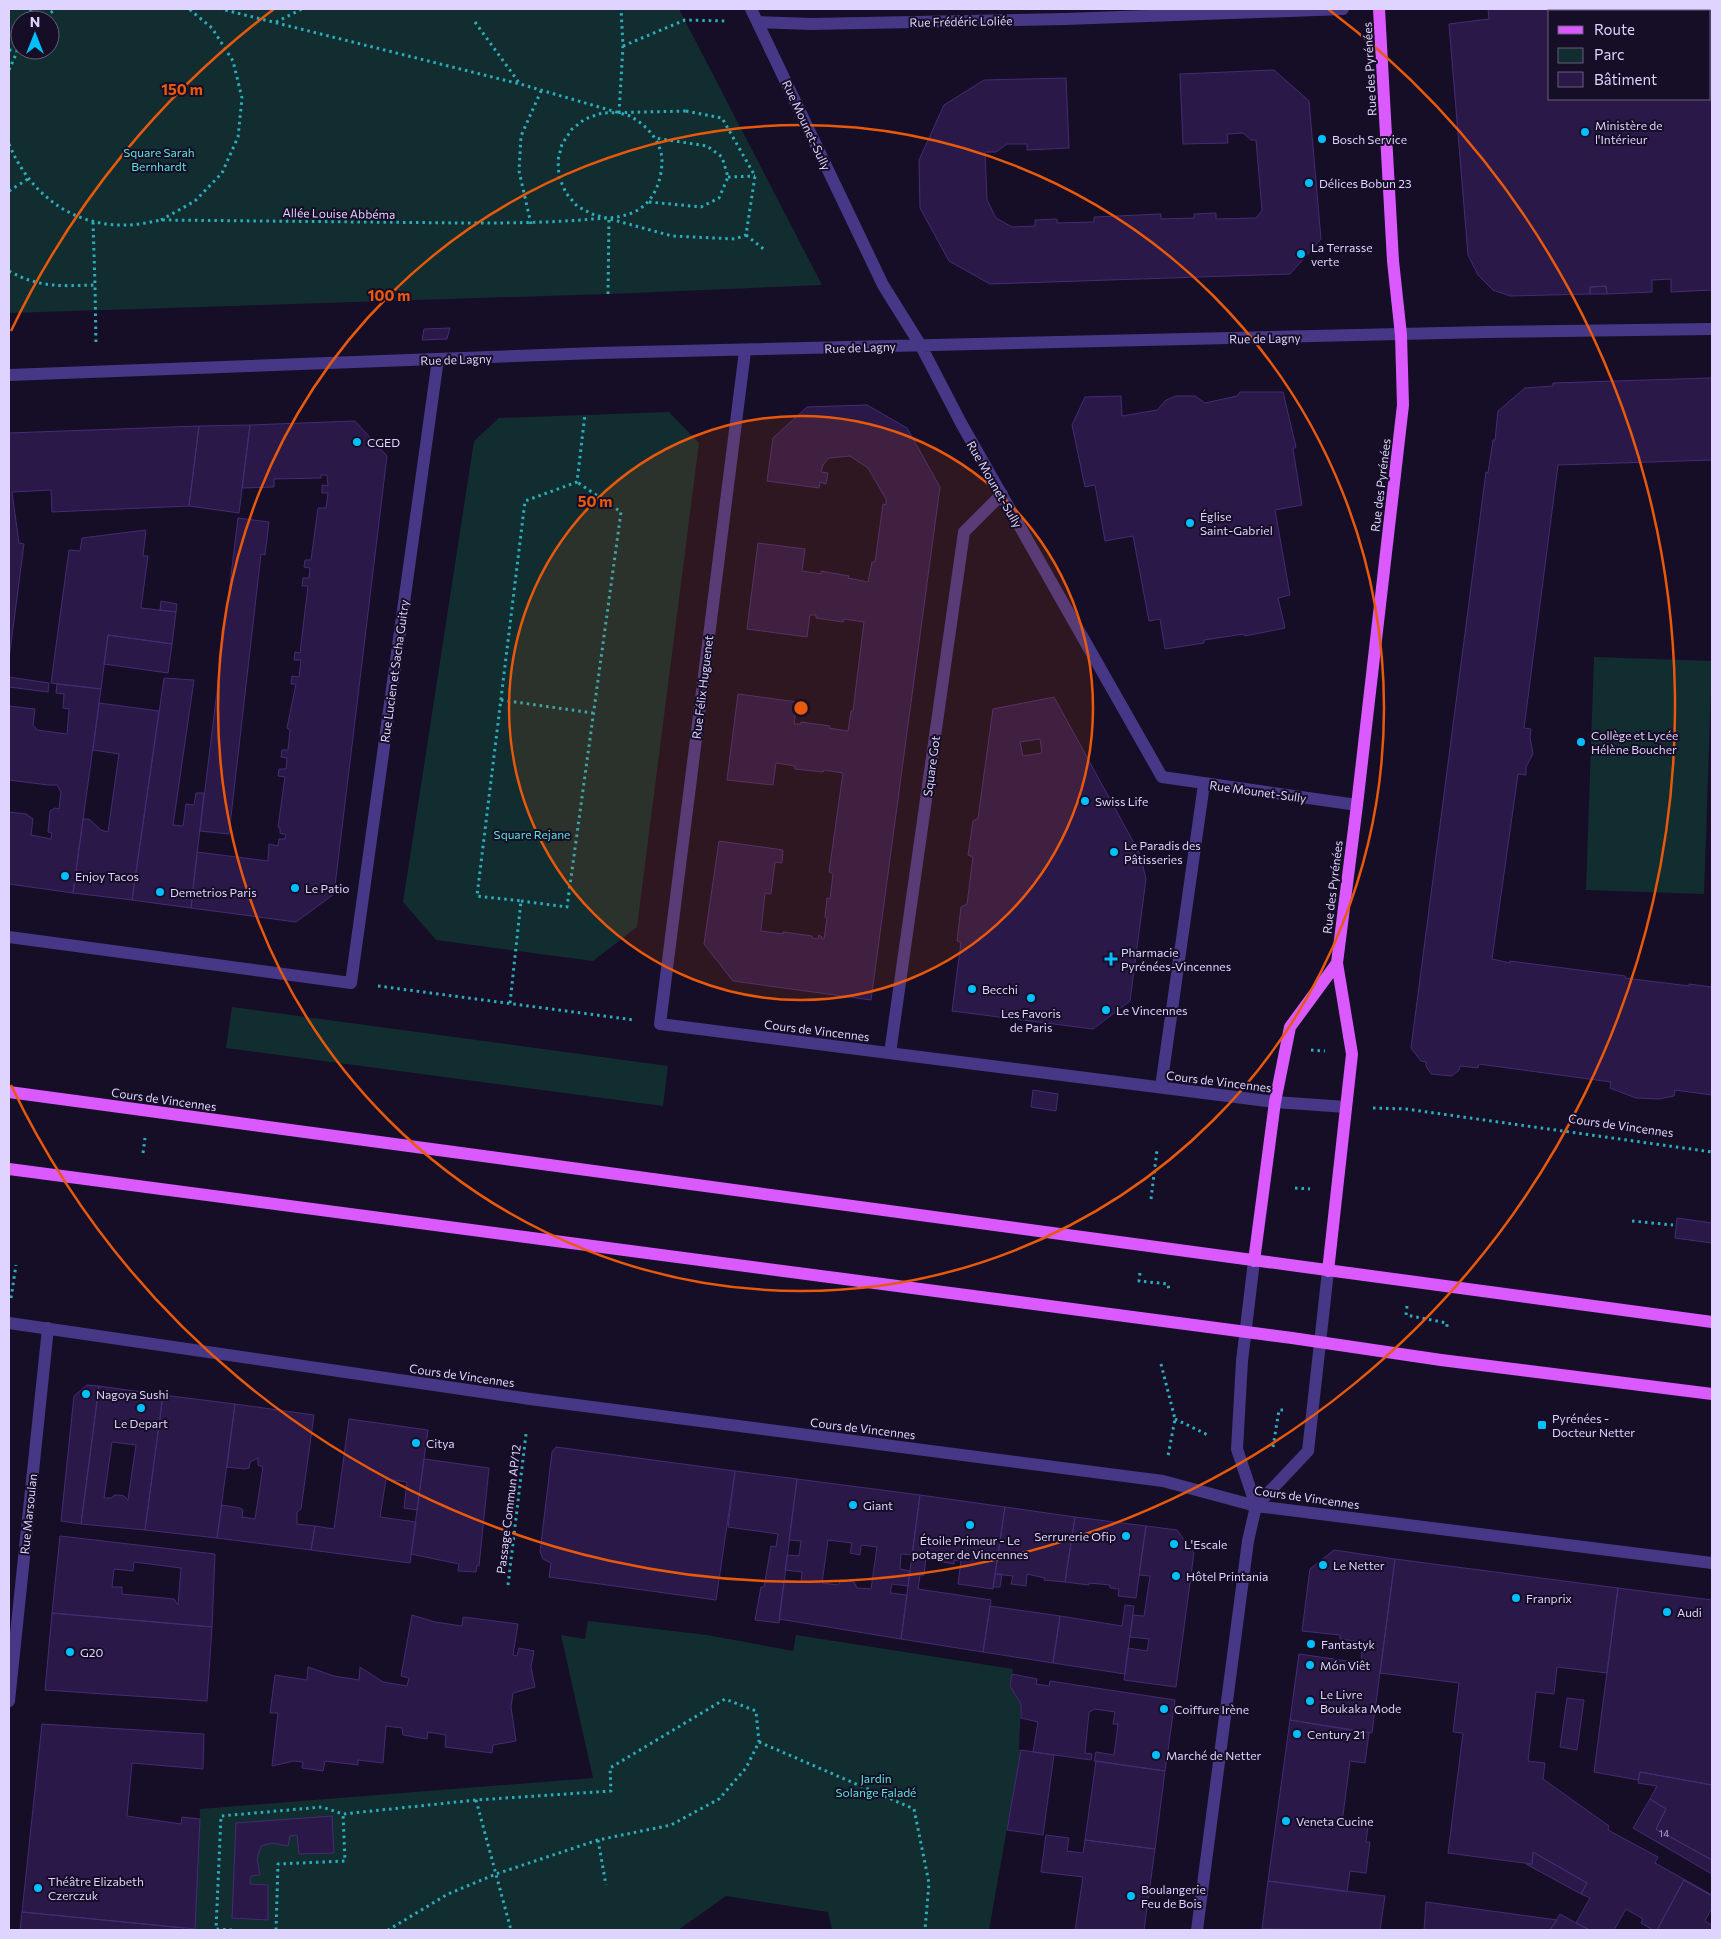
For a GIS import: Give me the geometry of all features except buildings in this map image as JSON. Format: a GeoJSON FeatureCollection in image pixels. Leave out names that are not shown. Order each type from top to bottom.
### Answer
{"type":"FeatureCollection","features":[{"type":"Feature","properties":{"kind":"main road","name":"Rue des Pyrénées"},"geometry":{"type":"LineString","coordinates":[[1328,1271],[1352,1054],[1336,963],[1357,805],[1403,405],[1401,334],[1393,261],[1379,9]]}},
{"type":"Feature","properties":{"kind":"main road","name":"Rue des Pyrénées"},"geometry":{"type":"LineString","coordinates":[[1254,1261],[1275,1102],[1290,1028],[1336,963]]}},
{"type":"Feature","properties":{"kind":"main road","name":"Cours de Vincennes"},"geometry":{"type":"LineString","coordinates":[[9,1092],[1712,1322]]}},
{"type":"Feature","properties":{"kind":"main road"},"geometry":{"type":"LineString","coordinates":[[9,1169],[1320,1342],[1441,1360],[1712,1394]]}},
{"type":"Feature","properties":{"kind":"street","name":"Rue Mounet-Sully"},"geometry":{"type":"LineString","coordinates":[[751,9],[883,285],[921,346],[960,423],[1162,777],[1357,805]]}},
{"type":"Feature","properties":{"kind":"street","name":"Rue Frédéric Loliée"},"geometry":{"type":"LineString","coordinates":[[758,22],[811,24],[1064,14],[1343,9]]}},
{"type":"Feature","properties":{"kind":"street","name":"Rue de Lagny"},"geometry":{"type":"LineString","coordinates":[[9,375],[596,353],[745,351],[1401,334],[1712,329]]}},
{"type":"Feature","properties":{"kind":"street","name":"Rue Félix Huguenet"},"geometry":{"type":"LineString","coordinates":[[660,1024],[745,351]]}},
{"type":"Feature","properties":{"kind":"street","name":"Rue Lucien et Sacha Guitry"},"geometry":{"type":"LineString","coordinates":[[351,983],[438,359]]}},
{"type":"Feature","properties":{"kind":"street","name":"Square Got"},"geometry":{"type":"LineString","coordinates":[[890,1053],[964,532],[1002,494]]}},
{"type":"Feature","properties":{"kind":"street"},"geometry":{"type":"LineString","coordinates":[[1161,1087],[1204,784]]}},
{"type":"Feature","properties":{"kind":"street"},"geometry":{"type":"LineString","coordinates":[[9,937],[351,983]]}},
{"type":"Feature","properties":{"kind":"street","name":"Cours de Vincennes"},"geometry":{"type":"LineString","coordinates":[[660,1024],[1275,1102],[1346,1107]]}},
{"type":"Feature","properties":{"kind":"street"},"geometry":{"type":"LineString","coordinates":[[1254,1261],[1242,1361],[1237,1449],[1256,1506]]}},
{"type":"Feature","properties":{"kind":"street"},"geometry":{"type":"LineString","coordinates":[[1197,1930],[1248,1541],[1256,1506],[1308,1451],[1328,1271]]}},
{"type":"Feature","properties":{"kind":"street","name":"Cours de Vincennes"},"geometry":{"type":"LineString","coordinates":[[9,1323],[530,1399],[1163,1481],[1256,1506],[1712,1563]]}},
{"type":"Feature","properties":{"kind":"street","name":"Rue Marsoulan"},"geometry":{"type":"LineString","coordinates":[[9,1700],[48,1328]]}},
{"type":"Feature","properties":{"kind":"path"},"geometry":{"type":"LineString","coordinates":[[161,220],[195,201],[222,173],[238,137],[242,98],[233,61],[212,28],[189,9]]}},
{"type":"Feature","properties":{"kind":"path"},"geometry":{"type":"LineString","coordinates":[[221,9],[520,84],[619,113],[640,122],[655,138],[662,154],[662,171],[658,187],[648,202],[637,211],[609,218]]}},
{"type":"Feature","properties":{"kind":"path"},"geometry":{"type":"LineString","coordinates":[[274,22],[302,9]]}},
{"type":"Feature","properties":{"kind":"path"},"geometry":{"type":"LineString","coordinates":[[619,113],[623,46],[621,9]]}},
{"type":"Feature","properties":{"kind":"path"},"geometry":{"type":"LineString","coordinates":[[623,46],[685,20],[758,22]]}},
{"type":"Feature","properties":{"kind":"path"},"geometry":{"type":"LineString","coordinates":[[474,22],[520,84]]}},
{"type":"Feature","properties":{"kind":"path"},"geometry":{"type":"LineString","coordinates":[[531,224],[519,171],[521,136],[541,90]]}},
{"type":"Feature","properties":{"kind":"path"},"geometry":{"type":"LineString","coordinates":[[686,111],[722,118],[755,176],[746,235],[735,239],[672,236],[592,214],[577,206],[566,193],[559,178],[558,160],[562,144],[572,130],[585,119],[602,113],[686,111]]}},
{"type":"Feature","properties":{"kind":"path"},"geometry":{"type":"LineString","coordinates":[[648,202],[701,207],[720,198],[728,177],[722,157],[708,146],[655,138]]}},
{"type":"Feature","properties":{"kind":"path","name":"Allée Louise Abbéma"},"geometry":{"type":"LineString","coordinates":[[9,144],[16,162],[28,179],[57,206],[92,222],[127,226],[161,220],[531,224],[609,218]]}},
{"type":"Feature","properties":{"kind":"path"},"geometry":{"type":"LineString","coordinates":[[728,177],[755,176]]}},
{"type":"Feature","properties":{"kind":"path"},"geometry":{"type":"LineString","coordinates":[[9,191],[28,179]]}},
{"type":"Feature","properties":{"kind":"path"},"geometry":{"type":"LineString","coordinates":[[608,294],[609,218]]}},
{"type":"Feature","properties":{"kind":"path"},"geometry":{"type":"LineString","coordinates":[[92,222],[97,372]]}},
{"type":"Feature","properties":{"kind":"path"},"geometry":{"type":"LineString","coordinates":[[746,235],[766,252]]}},
{"type":"Feature","properties":{"kind":"path"},"geometry":{"type":"LineString","coordinates":[[9,271],[21,278],[48,286],[95,285]]}},
{"type":"Feature","properties":{"kind":"path"},"geometry":{"type":"LineString","coordinates":[[577,482],[585,414]]}},
{"type":"Feature","properties":{"kind":"path"},"geometry":{"type":"LineString","coordinates":[[577,482],[621,512],[567,907],[477,896],[526,501],[577,482]]}},
{"type":"Feature","properties":{"kind":"path"},"geometry":{"type":"LineString","coordinates":[[501,700],[593,713]]}},
{"type":"Feature","properties":{"kind":"path"},"geometry":{"type":"LineString","coordinates":[[510,1004],[521,901]]}},
{"type":"Feature","properties":{"kind":"path"},"geometry":{"type":"LineString","coordinates":[[351,983],[660,1024]]}},
{"type":"Feature","properties":{"kind":"path"},"geometry":{"type":"LineString","coordinates":[[1308,1050],[1327,1052]]}},
{"type":"Feature","properties":{"kind":"path","name":"Cours de Vincennes"},"geometry":{"type":"LineString","coordinates":[[1346,1107],[1406,1109],[1712,1152]]}},
{"type":"Feature","properties":{"kind":"path"},"geometry":{"type":"LineString","coordinates":[[143,1153],[145,1138]]}},
{"type":"Feature","properties":{"kind":"path"},"geometry":{"type":"LineString","coordinates":[[1151,1199],[1157,1150]]}},
{"type":"Feature","properties":{"kind":"path"},"geometry":{"type":"LineString","coordinates":[[1295,1188],[1313,1189]]}},
{"type":"Feature","properties":{"kind":"path"},"geometry":{"type":"LineString","coordinates":[[1632,1222],[1673,1225]]}},
{"type":"Feature","properties":{"kind":"path"},"geometry":{"type":"LineString","coordinates":[[10,1303],[16,1265]]}},
{"type":"Feature","properties":{"kind":"path"},"geometry":{"type":"LineString","coordinates":[[1140,1273],[1139,1281],[1168,1284],[1169,1291]]}},
{"type":"Feature","properties":{"kind":"path"},"geometry":{"type":"LineString","coordinates":[[1407,1306],[1406,1315],[1447,1323],[1447,1329]]}},
{"type":"Feature","properties":{"kind":"path"},"geometry":{"type":"LineString","coordinates":[[1160,1364],[1175,1419],[1168,1458]]}},
{"type":"Feature","properties":{"kind":"path"},"geometry":{"type":"LineString","coordinates":[[1272,1454],[1279,1410],[1286,1410]]}},
{"type":"Feature","properties":{"kind":"path"},"geometry":{"type":"LineString","coordinates":[[1175,1419],[1212,1437]]}},
{"type":"Feature","properties":{"kind":"path","name":"Passage Commun AP/12"},"geometry":{"type":"LineString","coordinates":[[508,1586],[526,1434]]}},
{"type":"Feature","properties":{"kind":"path"},"geometry":{"type":"LineString","coordinates":[[232,1930],[216,1929],[221,1816],[322,1807],[344,1814],[476,1800],[611,1790],[610,1768],[725,1699],[756,1711],[759,1742],[746,1768],[719,1799],[671,1825],[598,1840],[496,1874],[448,1894],[388,1930]]}},
{"type":"Feature","properties":{"kind":"path"},"geometry":{"type":"LineString","coordinates":[[759,1742],[914,1809],[929,1883],[925,1930]]}},
{"type":"Feature","properties":{"kind":"path"},"geometry":{"type":"LineString","coordinates":[[476,1800],[511,1930]]}},
{"type":"Feature","properties":{"kind":"path"},"geometry":{"type":"LineString","coordinates":[[276,1930],[278,1864],[345,1861],[344,1814]]}},
{"type":"Feature","properties":{"kind":"path"},"geometry":{"type":"LineString","coordinates":[[598,1840],[606,1885]]}},
{"type":"Feature","properties":{"kind":"green space","name":"Square Sarah Bernhardt"},"geometry":{"type":"Polygon","coordinates":[[[9,9],[679,9],[822,285],[608,294],[9,313],[9,9]]]}},
{"type":"Feature","properties":{"kind":"green space","name":"Square Rejane"},"geometry":{"type":"Polygon","coordinates":[[[669,412],[699,443],[637,927],[593,961],[436,940],[403,902],[474,441],[499,418],[669,412]]]}},
{"type":"Feature","properties":{"kind":"green space"},"geometry":{"type":"Polygon","coordinates":[[[1594,657],[1712,661],[1704,894],[1586,890],[1594,657]]]}},
{"type":"Feature","properties":{"kind":"green space"},"geometry":{"type":"Polygon","coordinates":[[[232,1007],[668,1066],[663,1106],[226,1048],[232,1007]]]}},
{"type":"Feature","properties":{"kind":"green space","name":"Jardin Solange Faladé"},"geometry":{"type":"Polygon","coordinates":[[[588,1621],[707,1635],[793,1651],[796,1635],[1013,1669],[1010,1686],[1021,1704],[1019,1749],[1021,1750],[989,1930],[832,1930],[828,1912],[726,1896],[678,1930],[195,1930],[200,1809],[593,1778],[561,1635],[585,1639],[588,1621]]]}},
{"type":"Feature","properties":{"kind":"place","name":"Ministère de l'Intérieur"},"geometry":{"type":"Point","coordinates":[1585,132]}},
{"type":"Feature","properties":{"kind":"place","name":"Bosch Service"},"geometry":{"type":"Point","coordinates":[1322,139]}},
{"type":"Feature","properties":{"kind":"place","name":"Délices Bobun 23"},"geometry":{"type":"Point","coordinates":[1309,183]}},
{"type":"Feature","properties":{"kind":"place","name":"La Terrasse verte"},"geometry":{"type":"Point","coordinates":[1301,254]}},
{"type":"Feature","properties":{"kind":"place","name":"CGED"},"geometry":{"type":"Point","coordinates":[357,442]}},
{"type":"Feature","properties":{"kind":"place","name":"Église Saint-Gabriel"},"geometry":{"type":"Point","coordinates":[1190,523]}},
{"type":"Feature","properties":{"kind":"place","name":"Collège et Lycée Hélène Boucher"},"geometry":{"type":"Point","coordinates":[1581,742]}},
{"type":"Feature","properties":{"kind":"place","name":"Swiss Life"},"geometry":{"type":"Point","coordinates":[1085,801]}},
{"type":"Feature","properties":{"kind":"place","name":"Le Paradis des Pâtisseries"},"geometry":{"type":"Point","coordinates":[1114,852]}},
{"type":"Feature","properties":{"kind":"place","name":"Enjoy Tacos"},"geometry":{"type":"Point","coordinates":[65,876]}},
{"type":"Feature","properties":{"kind":"place","name":"Le Patio"},"geometry":{"type":"Point","coordinates":[295,888]}},
{"type":"Feature","properties":{"kind":"place","name":"Demetrios Paris"},"geometry":{"type":"Point","coordinates":[160,892]}},
{"type":"Feature","properties":{"kind":"place","name":"Pharmacie Pyrénées-Vincennes"},"geometry":{"type":"Point","coordinates":[1111,959]}},
{"type":"Feature","properties":{"kind":"place","name":"Becchi"},"geometry":{"type":"Point","coordinates":[972,989]}},
{"type":"Feature","properties":{"kind":"place","name":"Les Favoris de Paris"},"geometry":{"type":"Point","coordinates":[1031,998]}},
{"type":"Feature","properties":{"kind":"place","name":"Le Vincennes"},"geometry":{"type":"Point","coordinates":[1106,1010]}},
{"type":"Feature","properties":{"kind":"place","name":"Nagoya Sushi"},"geometry":{"type":"Point","coordinates":[86,1394]}},
{"type":"Feature","properties":{"kind":"place","name":"Le Depart"},"geometry":{"type":"Point","coordinates":[141,1408]}},
{"type":"Feature","properties":{"kind":"place","name":"Pyrénées - Docteur Netter"},"geometry":{"type":"Point","coordinates":[1542,1425]}},
{"type":"Feature","properties":{"kind":"place","name":"Citya"},"geometry":{"type":"Point","coordinates":[416,1443]}},
{"type":"Feature","properties":{"kind":"place","name":"Giant"},"geometry":{"type":"Point","coordinates":[853,1505]}},
{"type":"Feature","properties":{"kind":"place","name":"Étoile Primeur - Le potager de Vincennes"},"geometry":{"type":"Point","coordinates":[970,1525]}},
{"type":"Feature","properties":{"kind":"place","name":"Serrurerie Ofip"},"geometry":{"type":"Point","coordinates":[1126,1536]}},
{"type":"Feature","properties":{"kind":"place","name":"L'Escale"},"geometry":{"type":"Point","coordinates":[1174,1544]}},
{"type":"Feature","properties":{"kind":"place","name":"Le Netter"},"geometry":{"type":"Point","coordinates":[1323,1565]}},
{"type":"Feature","properties":{"kind":"place","name":"Hôtel Printania"},"geometry":{"type":"Point","coordinates":[1176,1576]}},
{"type":"Feature","properties":{"kind":"place","name":"Franprix"},"geometry":{"type":"Point","coordinates":[1516,1598]}},
{"type":"Feature","properties":{"kind":"place","name":"Audi"},"geometry":{"type":"Point","coordinates":[1667,1612]}},
{"type":"Feature","properties":{"kind":"place","name":"Fantastyk"},"geometry":{"type":"Point","coordinates":[1311,1644]}},
{"type":"Feature","properties":{"kind":"place","name":"G20"},"geometry":{"type":"Point","coordinates":[70,1652]}},
{"type":"Feature","properties":{"kind":"place","name":"Món Viêt"},"geometry":{"type":"Point","coordinates":[1310,1665]}},
{"type":"Feature","properties":{"kind":"place","name":"Le Livre Boukaka Mode"},"geometry":{"type":"Point","coordinates":[1310,1701]}},
{"type":"Feature","properties":{"kind":"place","name":"Coiffure Irène"},"geometry":{"type":"Point","coordinates":[1164,1709]}},
{"type":"Feature","properties":{"kind":"place","name":"Century 21"},"geometry":{"type":"Point","coordinates":[1297,1734]}},
{"type":"Feature","properties":{"kind":"place","name":"Marché de Netter"},"geometry":{"type":"Point","coordinates":[1156,1755]}},
{"type":"Feature","properties":{"kind":"place","name":"Veneta Cucine"},"geometry":{"type":"Point","coordinates":[1286,1821]}},
{"type":"Feature","properties":{"kind":"place","name":"Théâtre Elizabeth Czerczuk"},"geometry":{"type":"Point","coordinates":[38,1888]}},
{"type":"Feature","properties":{"kind":"place","name":"Boulangerie Feu de Bois"},"geometry":{"type":"Point","coordinates":[1131,1896]}}]}
